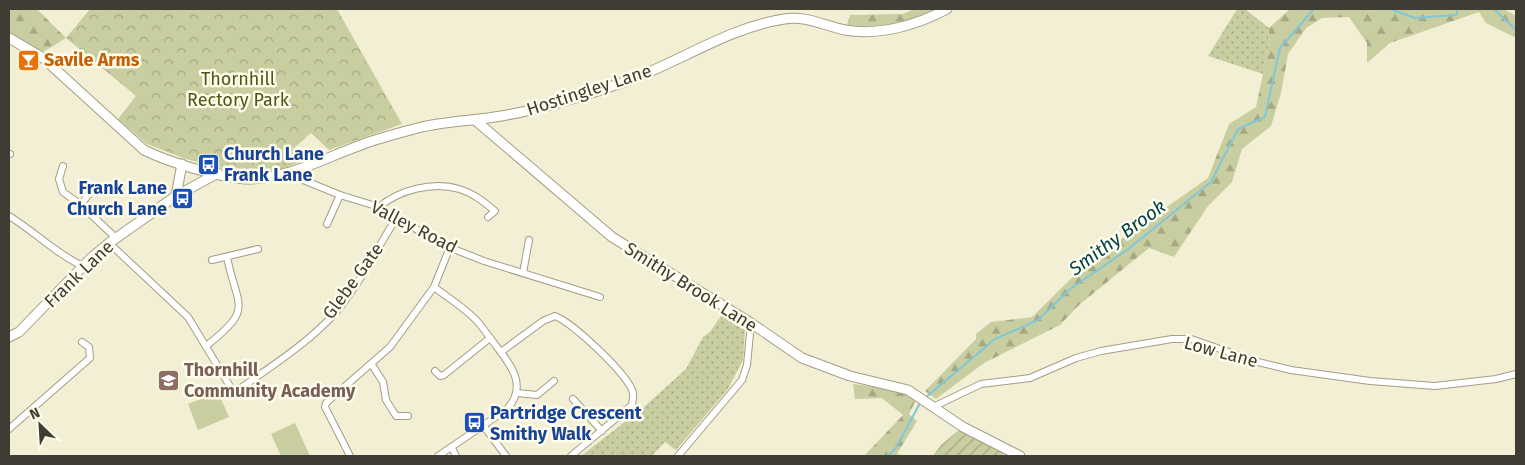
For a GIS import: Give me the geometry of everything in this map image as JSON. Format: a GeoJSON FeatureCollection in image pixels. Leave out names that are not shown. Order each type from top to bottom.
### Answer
{"type":"FeatureCollection","features":[{"type":"Feature","properties":{"kind":"main road","name":"Hostingley Lane"},"geometry":{"type":"LineString","coordinates":[[9,38],[43,58],[144,150],[162,159],[244,179],[286,173],[363,144],[419,128],[530,110],[604,89],[649,72],[684,54],[725,37],[784,19],[810,20],[846,30],[865,31],[905,26],[930,18],[947,9]]}},
{"type":"Feature","properties":{"kind":"main road","name":"Smithy Brook Lane"},"geometry":{"type":"LineString","coordinates":[[475,120],[612,237],[751,323],[802,358],[850,376],[903,388],[963,426],[1020,456]]}},
{"type":"Feature","properties":{"kind":"main road"},"geometry":{"type":"LineString","coordinates":[[176,196],[182,164]]}},
{"type":"Feature","properties":{"kind":"main road","name":"Frank Lane"},"geometry":{"type":"LineString","coordinates":[[9,337],[19,332],[84,266],[113,241],[176,196],[221,174]]}},
{"type":"Feature","properties":{"kind":"street"},"geometry":{"type":"LineString","coordinates":[[63,166],[58,179],[64,192],[81,204],[113,241],[188,317],[206,346],[235,320],[240,312],[227,257]]}},
{"type":"Feature","properties":{"kind":"street","name":"Valley Road"},"geometry":{"type":"LineString","coordinates":[[286,173],[340,195],[379,207],[396,219],[450,247],[523,273],[600,297]]}},
{"type":"Feature","properties":{"kind":"street"},"geometry":{"type":"LineString","coordinates":[[379,207],[390,197],[401,192],[437,187],[458,188],[479,199],[495,211],[488,217]]}},
{"type":"Feature","properties":{"kind":"street"},"geometry":{"type":"LineString","coordinates":[[81,204],[93,188]]}},
{"type":"Feature","properties":{"kind":"street"},"geometry":{"type":"LineString","coordinates":[[327,224],[340,195]]}},
{"type":"Feature","properties":{"kind":"street"},"geometry":{"type":"LineString","coordinates":[[9,216],[29,228],[73,261],[84,266]]}},
{"type":"Feature","properties":{"kind":"street","name":"Glebe Gate"},"geometry":{"type":"LineString","coordinates":[[206,346],[234,392],[305,339],[336,312],[396,219]]}},
{"type":"Feature","properties":{"kind":"street"},"geometry":{"type":"LineString","coordinates":[[522,239],[531,240],[523,273]]}},
{"type":"Feature","properties":{"kind":"street"},"geometry":{"type":"LineString","coordinates":[[350,456],[324,407],[332,397],[372,365],[390,347],[434,287],[450,247]]}},
{"type":"Feature","properties":{"kind":"street"},"geometry":{"type":"LineString","coordinates":[[212,260],[258,249]]}},
{"type":"Feature","properties":{"kind":"street"},"geometry":{"type":"LineString","coordinates":[[434,287],[476,319],[512,368],[517,392],[512,404],[452,448],[438,456]]}},
{"type":"Feature","properties":{"kind":"street"},"geometry":{"type":"LineString","coordinates":[[500,352],[537,325],[555,316],[591,340],[625,379],[633,393],[632,405],[572,456]]}},
{"type":"Feature","properties":{"kind":"street"},"geometry":{"type":"LineString","coordinates":[[678,456],[742,380],[747,365],[751,323]]}},
{"type":"Feature","properties":{"kind":"street"},"geometry":{"type":"LineString","coordinates":[[435,371],[440,376],[446,373],[490,338]]}},
{"type":"Feature","properties":{"kind":"street","name":"Low Lane"},"geometry":{"type":"LineString","coordinates":[[934,406],[981,384],[1030,378],[1076,358],[1101,351],[1172,339],[1191,339],[1258,362],[1291,370],[1379,382],[1435,386],[1459,385],[1496,380],[1516,374]]}},
{"type":"Feature","properties":{"kind":"street"},"geometry":{"type":"LineString","coordinates":[[9,429],[90,358],[89,347],[82,342]]}},
{"type":"Feature","properties":{"kind":"street"},"geometry":{"type":"LineString","coordinates":[[372,365],[383,382],[386,400],[396,416],[408,416]]}},
{"type":"Feature","properties":{"kind":"street"},"geometry":{"type":"LineString","coordinates":[[517,392],[537,395],[554,381]]}},
{"type":"Feature","properties":{"kind":"street"},"geometry":{"type":"LineString","coordinates":[[572,399],[602,431]]}},
{"type":"Feature","properties":{"kind":"street"},"geometry":{"type":"LineString","coordinates":[[484,425],[506,456]]}},
{"type":"Feature","properties":{"kind":"street"},"geometry":{"type":"LineString","coordinates":[[452,448],[456,456]]}},
{"type":"Feature","properties":{"kind":"green space"},"geometry":{"type":"Polygon","coordinates":[[[9,9],[37,9],[66,38],[40,54],[9,32],[9,9]]]}},
{"type":"Feature","properties":{"kind":"green space","name":"Thornhill Rectory Park"},"geometry":{"type":"Polygon","coordinates":[[[90,9],[337,9],[402,124],[329,150],[311,133],[293,149],[303,161],[272,173],[242,173],[186,159],[147,144],[118,119],[136,96],[66,38],[90,9]]]}},
{"type":"Feature","properties":{"kind":"green space"},"geometry":{"type":"Polygon","coordinates":[[[914,9],[938,9],[894,24],[847,25],[850,15],[903,14],[914,9]]]}},
{"type":"Feature","properties":{"kind":"green space"},"geometry":{"type":"Polygon","coordinates":[[[1237,9],[1245,9],[1269,28],[1268,50],[1263,74],[1208,56],[1237,9]]]}},
{"type":"Feature","properties":{"kind":"green space"},"geometry":{"type":"Polygon","coordinates":[[[1290,9],[1504,9],[1516,16],[1516,38],[1486,23],[1479,12],[1390,43],[1367,63],[1367,43],[1349,17],[1322,18],[1306,28],[1288,54],[1281,93],[1271,126],[1242,149],[1232,182],[1208,206],[1174,257],[1149,248],[1079,305],[1060,325],[984,363],[936,399],[925,391],[976,339],[976,334],[991,322],[1032,317],[1087,263],[1208,178],[1229,124],[1256,107],[1268,50],[1269,28],[1290,9]]]}},
{"type":"Feature","properties":{"kind":"green space"},"geometry":{"type":"Polygon","coordinates":[[[723,313],[745,328],[743,360],[728,389],[676,450],[665,442],[652,456],[581,456],[644,407],[686,369],[703,337],[710,332],[723,313]]]}},
{"type":"Feature","properties":{"kind":"green space"},"geometry":{"type":"Polygon","coordinates":[[[853,384],[901,390],[917,398],[909,414],[917,421],[897,454],[907,456],[864,456],[903,415],[882,398],[855,399],[853,384]]]}},
{"type":"Feature","properties":{"kind":"green space"},"geometry":{"type":"Polygon","coordinates":[[[218,392],[229,417],[198,430],[188,404],[218,392]]]}},
{"type":"Feature","properties":{"kind":"green space"},"geometry":{"type":"Polygon","coordinates":[[[295,423],[310,456],[281,456],[271,434],[295,423]]]}},
{"type":"Feature","properties":{"kind":"green space"},"geometry":{"type":"Polygon","coordinates":[[[959,430],[1004,451],[1003,456],[933,456],[941,445],[959,430]]]}},
{"type":"Feature","properties":{"kind":"waterway","name":"Smithy Brook"},"geometry":{"type":"LineString","coordinates":[[925,398],[995,339],[1038,320],[1070,289],[1127,250],[1211,182],[1238,129],[1265,117],[1280,48],[1314,9]]}},
{"type":"Feature","properties":{"kind":"waterway","name":"Smithy Brook"},"geometry":{"type":"LineString","coordinates":[[1390,9],[1415,18],[1456,15],[1458,9]]}},
{"type":"Feature","properties":{"kind":"waterway","name":"Smithy Brook"},"geometry":{"type":"LineString","coordinates":[[1494,9],[1516,30]]}},
{"type":"Feature","properties":{"kind":"waterway","name":"Smithy Brook"},"geometry":{"type":"LineString","coordinates":[[888,456],[896,448],[920,403]]}},
{"type":"Feature","properties":{"kind":"place","name":"Savile Arms"},"geometry":{"type":"Point","coordinates":[28,60]}},
{"type":"Feature","properties":{"kind":"place","name":"Church Lane Frank Lane"},"geometry":{"type":"Point","coordinates":[208,164]}},
{"type":"Feature","properties":{"kind":"place","name":"Frank Lane Church Lane"},"geometry":{"type":"Point","coordinates":[183,198]}},
{"type":"Feature","properties":{"kind":"place","name":"Thornhill Community Academy"},"geometry":{"type":"Point","coordinates":[168,380]}},
{"type":"Feature","properties":{"kind":"place","name":"Partridge Crescent Smithy Walk"},"geometry":{"type":"Point","coordinates":[474,423]}}]}
